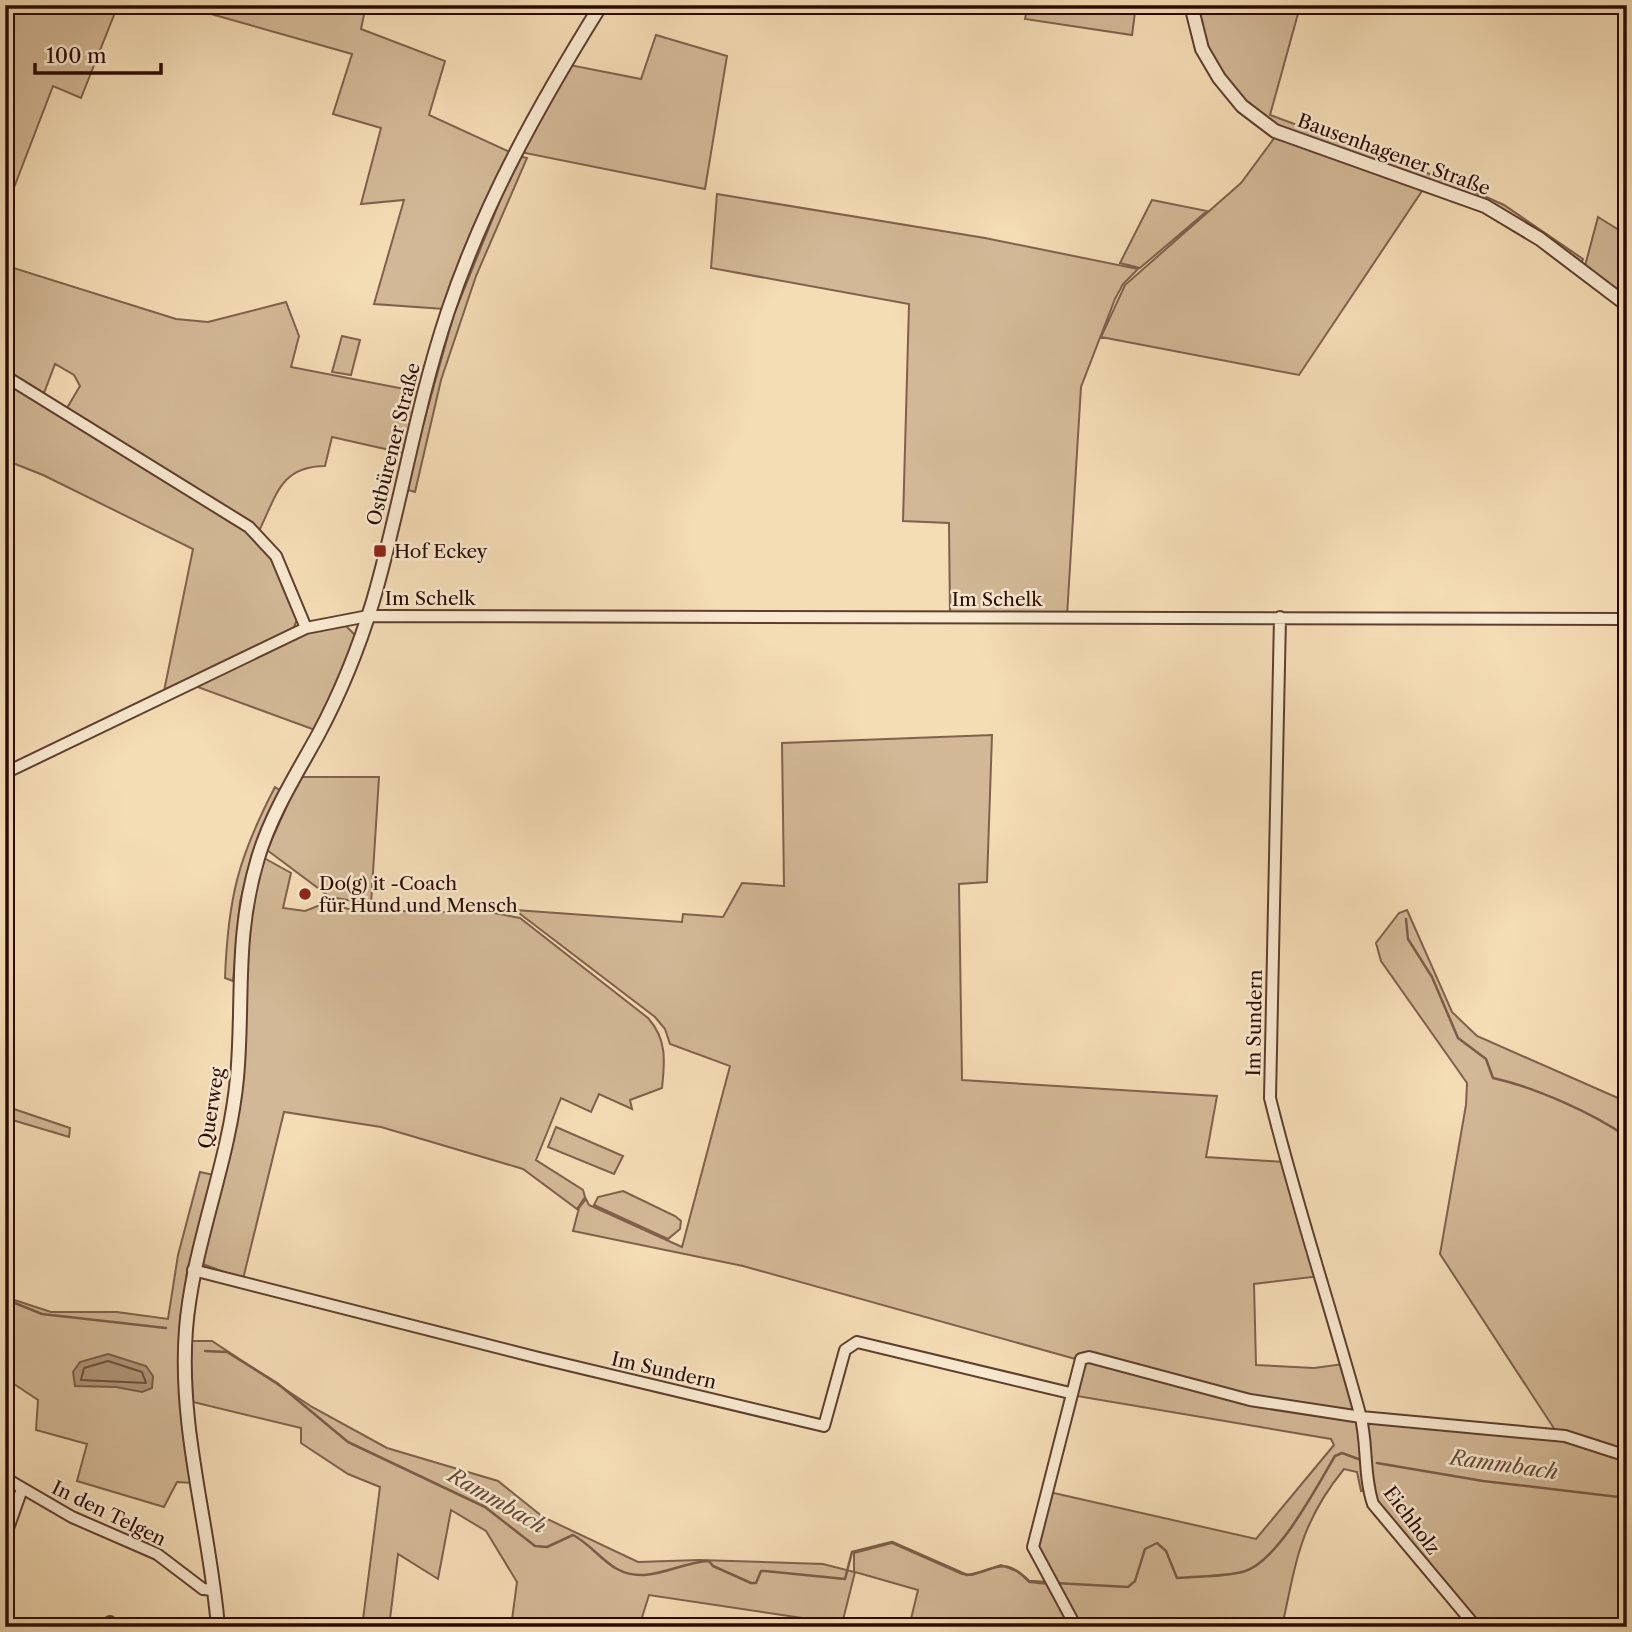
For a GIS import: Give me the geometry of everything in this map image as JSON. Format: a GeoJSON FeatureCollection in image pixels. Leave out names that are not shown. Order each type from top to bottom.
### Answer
{"type":"FeatureCollection","features":[{"type":"Feature","properties":{"kind":"street","name":"Ostbürener Straße"},"geometry":{"type":"LineString","coordinates":[[368,616],[442,333],[480,226],[522,136],[601,5]]}},
{"type":"Feature","properties":{"kind":"street","name":"Bausenhagener Straße"},"geometry":{"type":"LineString","coordinates":[[1191,5],[1202,49],[1219,78],[1242,106],[1275,131],[1485,206],[1540,239],[1627,305]]}},
{"type":"Feature","properties":{"kind":"street"},"geometry":{"type":"LineString","coordinates":[[5,376],[249,527],[276,556],[306,628]]}},
{"type":"Feature","properties":{"kind":"street","name":"Im Schelk"},"geometry":{"type":"LineString","coordinates":[[368,616],[1627,619]]}},
{"type":"Feature","properties":{"kind":"street"},"geometry":{"type":"LineString","coordinates":[[5,773],[306,628],[368,616]]}},
{"type":"Feature","properties":{"kind":"street","name":"Querweg"},"geometry":{"type":"LineString","coordinates":[[218,1627],[215,1590],[188,1413],[186,1335],[193,1270],[229,1139],[234,1104],[239,1047],[239,970],[248,891],[267,831],[342,687],[368,616]]}},
{"type":"Feature","properties":{"kind":"street","name":"Im Sundern"},"geometry":{"type":"LineString","coordinates":[[1280,617],[1270,1098],[1361,1417]]}},
{"type":"Feature","properties":{"kind":"street","name":"Im Sundern"},"geometry":{"type":"LineString","coordinates":[[193,1270],[539,1358],[824,1426],[845,1350],[857,1342],[1070,1393]]}},
{"type":"Feature","properties":{"kind":"street"},"geometry":{"type":"LineString","coordinates":[[1076,1627],[1032,1546],[1081,1359],[1089,1357],[1251,1400],[1361,1417],[1565,1436],[1627,1456]]}},
{"type":"Feature","properties":{"kind":"street","name":"Eichholz"},"geometry":{"type":"LineString","coordinates":[[1361,1417],[1367,1485],[1373,1504],[1476,1627]]}},
{"type":"Feature","properties":{"kind":"street","name":"In den Telgen"},"geometry":{"type":"LineString","coordinates":[[5,1478],[111,1537],[157,1554],[203,1589],[215,1590]]}},
{"type":"Feature","properties":{"kind":"street","name":"In den Telgen"},"geometry":{"type":"LineString","coordinates":[[5,1537],[22,1489]]}},
{"type":"Feature","properties":{"kind":"shaded area"},"geometry":{"type":"Polygon","coordinates":[[[5,5],[118,5],[81,98],[53,86],[5,211],[5,5]]]}},
{"type":"Feature","properties":{"kind":"shaded area"},"geometry":{"type":"Polygon","coordinates":[[[179,5],[366,5],[361,29],[445,61],[429,115],[510,152],[444,309],[374,304],[404,200],[361,204],[381,128],[333,114],[352,54],[179,5]]]}},
{"type":"Feature","properties":{"kind":"shaded area"},"geometry":{"type":"Polygon","coordinates":[[[1028,5],[1136,5],[1132,35],[1025,19],[1028,5]]]}},
{"type":"Feature","properties":{"kind":"shaded area"},"geometry":{"type":"Polygon","coordinates":[[[1195,5],[1286,5],[1299,10],[1270,115],[1457,184],[1504,205],[1583,259],[1581,264],[1539,234],[1275,126],[1244,100],[1222,74],[1207,43],[1195,5]]]}},
{"type":"Feature","properties":{"kind":"shaded area"},"geometry":{"type":"Polygon","coordinates":[[[656,35],[727,56],[705,189],[525,153],[524,146],[570,65],[641,79],[656,35]]]}},
{"type":"Feature","properties":{"kind":"shaded area"},"geometry":{"type":"Polygon","coordinates":[[[1275,137],[1424,188],[1299,375],[1101,337],[1125,285],[1241,183],[1275,137]]]}},
{"type":"Feature","properties":{"kind":"shaded area"},"geometry":{"type":"Polygon","coordinates":[[[518,156],[527,158],[476,276],[441,380],[415,492],[405,489],[454,314],[518,156]]]}},
{"type":"Feature","properties":{"kind":"shaded area"},"geometry":{"type":"Polygon","coordinates":[[[717,194],[985,238],[1138,269],[1123,284],[1115,299],[1081,387],[1067,616],[950,615],[949,523],[903,521],[909,304],[711,268],[717,194]]]}},
{"type":"Feature","properties":{"kind":"shaded area"},"geometry":{"type":"Polygon","coordinates":[[[1152,200],[1207,211],[1140,268],[1120,263],[1152,200]]]}},
{"type":"Feature","properties":{"kind":"shaded area"},"geometry":{"type":"Polygon","coordinates":[[[1598,217],[1627,235],[1627,301],[1585,266],[1598,217]]]}},
{"type":"Feature","properties":{"kind":"shaded area"},"geometry":{"type":"Polygon","coordinates":[[[5,263],[7,266],[176,319],[208,322],[286,302],[299,336],[291,367],[420,392],[403,453],[332,437],[325,466],[298,471],[289,478],[275,495],[259,531],[67,408],[80,386],[74,375],[55,364],[44,393],[5,369],[5,263]]]}},
{"type":"Feature","properties":{"kind":"shaded area"},"geometry":{"type":"Polygon","coordinates":[[[342,336],[360,340],[351,375],[332,372],[342,336]]]}},
{"type":"Feature","properties":{"kind":"shaded area"},"geometry":{"type":"Polygon","coordinates":[[[5,378],[248,529],[274,559],[298,616],[292,633],[163,696],[193,549],[43,475],[5,460],[5,378]]]}},
{"type":"Feature","properties":{"kind":"shaded area"},"geometry":{"type":"Polygon","coordinates":[[[343,623],[356,636],[338,685],[315,730],[192,685],[293,637],[343,623]]]}},
{"type":"Feature","properties":{"kind":"shaded area"},"geometry":{"type":"Polygon","coordinates":[[[992,735],[987,882],[959,884],[962,1080],[1217,1096],[1206,1157],[1284,1162],[1321,1276],[1254,1284],[1256,1365],[1314,1368],[1343,1364],[1355,1404],[1351,1412],[1251,1399],[1079,1360],[743,1266],[573,1231],[579,1208],[586,1199],[589,1205],[682,1247],[730,1066],[670,1044],[665,1029],[655,1017],[515,910],[682,922],[683,914],[723,917],[742,883],[784,886],[782,743],[992,735]]]}},
{"type":"Feature","properties":{"kind":"shaded area"},"geometry":{"type":"Polygon","coordinates":[[[300,777],[379,777],[371,904],[330,897],[267,850],[300,777]]]}},
{"type":"Feature","properties":{"kind":"shaded area"},"geometry":{"type":"Polygon","coordinates":[[[275,787],[281,791],[252,854],[240,902],[233,981],[225,978],[232,901],[252,836],[275,787]]]}},
{"type":"Feature","properties":{"kind":"shaded area"},"geometry":{"type":"Polygon","coordinates":[[[264,858],[291,873],[283,908],[305,911],[328,902],[351,910],[494,913],[520,918],[648,1018],[662,1042],[662,1088],[630,1100],[632,1109],[599,1094],[591,1112],[561,1098],[536,1160],[583,1190],[585,1197],[577,1209],[523,1169],[381,1127],[284,1112],[243,1279],[200,1263],[225,1173],[244,970],[255,895],[264,858]]]}},
{"type":"Feature","properties":{"kind":"shaded area"},"geometry":{"type":"Polygon","coordinates":[[[1407,910],[1452,1012],[1477,1036],[1627,1102],[1627,1428],[1619,1450],[1557,1433],[1440,1254],[1466,1105],[1467,1083],[1381,961],[1376,943],[1399,913],[1407,910]]]}},
{"type":"Feature","properties":{"kind":"shaded area"},"geometry":{"type":"Polygon","coordinates":[[[5,1106],[70,1128],[69,1137],[9,1119],[5,1127],[5,1106]]]}},
{"type":"Feature","properties":{"kind":"shaded area"},"geometry":{"type":"Polygon","coordinates":[[[556,1127],[623,1156],[614,1174],[548,1147],[556,1127]]]}},
{"type":"Feature","properties":{"kind":"shaded area"},"geometry":{"type":"Polygon","coordinates":[[[200,1172],[214,1175],[187,1272],[181,1327],[193,1483],[177,1482],[164,1507],[77,1481],[87,1444],[36,1430],[38,1400],[5,1378],[5,1297],[51,1312],[117,1312],[168,1319],[178,1255],[200,1172]]]}},
{"type":"Feature","properties":{"kind":"shaded area"},"geometry":{"type":"Polygon","coordinates":[[[623,1191],[675,1216],[681,1221],[680,1229],[668,1239],[594,1205],[598,1197],[623,1191]]]}},
{"type":"Feature","properties":{"kind":"shaded area"},"geometry":{"type":"Polygon","coordinates":[[[190,1341],[212,1341],[312,1407],[387,1448],[498,1481],[543,1517],[638,1562],[699,1560],[823,1564],[854,1572],[854,1553],[892,1543],[962,1574],[972,1575],[1001,1565],[1019,1572],[1029,1582],[1047,1584],[1072,1627],[909,1627],[918,1590],[855,1572],[842,1624],[649,1595],[639,1627],[511,1627],[517,1582],[486,1531],[451,1510],[438,1579],[398,1554],[389,1627],[362,1627],[380,1487],[348,1474],[301,1443],[301,1428],[193,1402],[190,1341]]]}},
{"type":"Feature","properties":{"kind":"shaded area"},"geometry":{"type":"Polygon","coordinates":[[[1082,1360],[1249,1400],[1360,1418],[1367,1490],[1361,1491],[1357,1472],[1344,1469],[1329,1489],[1302,1544],[1282,1627],[1078,1627],[1035,1547],[1045,1491],[1256,1539],[1334,1445],[1331,1439],[1071,1395],[1082,1360]]]}},
{"type":"Feature","properties":{"kind":"shaded area"},"geometry":{"type":"Polygon","coordinates":[[[1363,1419],[1567,1439],[1627,1459],[1627,1627],[1478,1627],[1374,1503],[1363,1419]]]}},
{"type":"Feature","properties":{"kind":"water"},"geometry":{"type":"Polygon","coordinates":[[[108,1354],[146,1366],[153,1376],[152,1388],[142,1392],[116,1387],[75,1386],[73,1372],[80,1362],[108,1354]]]}},
{"type":"Feature","properties":{"kind":"waterway"},"geometry":{"type":"LineString","coordinates":[[1406,919],[1408,939],[1432,977],[1458,1038],[1486,1059],[1493,1078],[1563,1102],[1627,1137]]}},
{"type":"Feature","properties":{"kind":"waterway","name":"Rammbach"},"geometry":{"type":"LineString","coordinates":[[5,1299],[42,1314],[166,1328]]}},
{"type":"Feature","properties":{"kind":"waterway","name":"Rammbach"},"geometry":{"type":"LineString","coordinates":[[205,1351],[227,1352],[277,1383],[348,1442],[485,1507],[535,1546],[547,1547],[573,1535],[611,1565],[629,1574],[652,1574],[709,1561],[713,1566],[751,1583],[756,1583],[761,1571],[845,1579],[852,1552],[892,1542],[967,1575],[1005,1566],[1029,1581],[1045,1582]]}},
{"type":"Feature","properties":{"kind":"waterway","name":"Rammbach"},"geometry":{"type":"LineString","coordinates":[[1055,1583],[1128,1587],[1135,1581],[1145,1549],[1157,1543],[1166,1551],[1177,1578],[1242,1572],[1269,1555],[1282,1540],[1335,1456],[1342,1453],[1361,1460]]}},
{"type":"Feature","properties":{"kind":"waterway","name":"Rammbach"},"geometry":{"type":"LineString","coordinates":[[1377,1463],[1483,1481],[1627,1498]]}},
{"type":"Feature","properties":{"kind":"place","name":"Hof Eckey"},"geometry":{"type":"Point","coordinates":[380,551]}},
{"type":"Feature","properties":{"kind":"place","name":"Do(g) it -Coach für Hund und Mensch"},"geometry":{"type":"Point","coordinates":[305,894]}}]}
